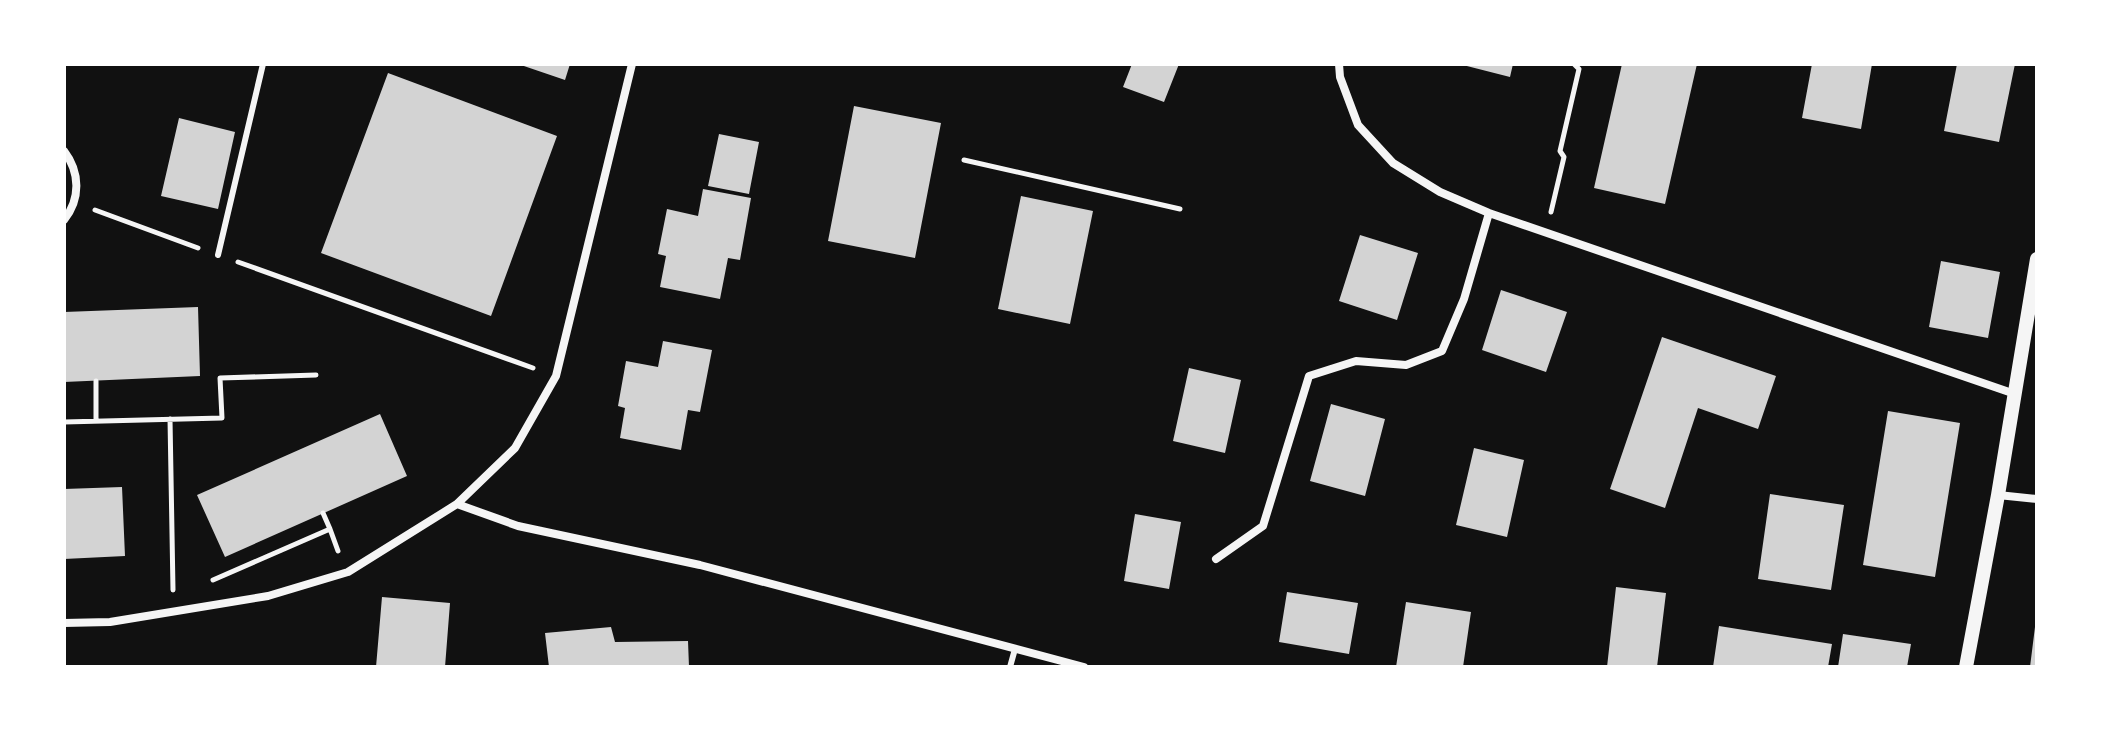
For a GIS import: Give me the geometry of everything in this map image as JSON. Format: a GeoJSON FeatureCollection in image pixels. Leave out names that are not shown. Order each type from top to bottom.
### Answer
{"type":"FeatureCollection","features":[{"type":"Feature","properties":{"kind":"street"},"geometry":{"type":"LineString","coordinates":[[64,623],[110,622],[268,596],[348,572],[457,504],[515,448],[556,376],[632,64]]}},
{"type":"Feature","properties":{"kind":"street"},"geometry":{"type":"LineString","coordinates":[[1339,64],[1340,77],[1358,125],[1393,163],[1440,192],[1489,213],[2015,394]]}},
{"type":"Feature","properties":{"kind":"street"},"geometry":{"type":"LineString","coordinates":[[64,151],[74,169],[77,186],[74,203],[64,220]]}},
{"type":"Feature","properties":{"kind":"street"},"geometry":{"type":"LineString","coordinates":[[1216,559],[1263,526],[1309,376],[1356,361],[1406,365],[1442,351],[1464,299],[1489,213]]}},
{"type":"Feature","properties":{"kind":"street"},"geometry":{"type":"LineString","coordinates":[[1966,667],[2037,259]]}},
{"type":"Feature","properties":{"kind":"street"},"geometry":{"type":"LineString","coordinates":[[1998,495],[2037,499]]}},
{"type":"Feature","properties":{"kind":"street"},"geometry":{"type":"LineString","coordinates":[[457,504],[518,526],[700,565],[1084,667]]}},
{"type":"Feature","properties":{"kind":"lane"},"geometry":{"type":"LineString","coordinates":[[218,255],[263,64]]}},
{"type":"Feature","properties":{"kind":"lane"},"geometry":{"type":"LineString","coordinates":[[1010,667],[1015,649]]}},
{"type":"Feature","properties":{"kind":"path"},"geometry":{"type":"LineString","coordinates":[[1546,233],[1564,157],[1560,151],[1579,69],[1574,64]]}},
{"type":"Feature","properties":{"kind":"path"},"geometry":{"type":"LineString","coordinates":[[964,160],[1180,209]]}},
{"type":"Feature","properties":{"kind":"path"},"geometry":{"type":"LineString","coordinates":[[90,208],[556,376]]}},
{"type":"Feature","properties":{"kind":"path"},"geometry":{"type":"LineString","coordinates":[[64,422],[222,418],[220,378],[316,375]]}},
{"type":"Feature","properties":{"kind":"path"},"geometry":{"type":"LineString","coordinates":[[96,381],[96,421]]}},
{"type":"Feature","properties":{"kind":"path"},"geometry":{"type":"LineString","coordinates":[[170,419],[172,568]]}},
{"type":"Feature","properties":{"kind":"path"},"geometry":{"type":"LineString","coordinates":[[323,513],[338,551]]}},
{"type":"Feature","properties":{"kind":"path"},"geometry":{"type":"LineString","coordinates":[[209,581],[330,529]]}},
{"type":"Feature","properties":{"kind":"path"},"geometry":{"type":"LineString","coordinates":[[173,588],[185,586]]}},
{"type":"Feature","properties":{"kind":"building"},"geometry":{"type":"Polygon","coordinates":[[[518,64],[570,64],[565,80],[518,64]]]}},
{"type":"Feature","properties":{"kind":"building"},"geometry":{"type":"Polygon","coordinates":[[[1132,64],[1179,64],[1164,102],[1123,87],[1132,64]]]}},
{"type":"Feature","properties":{"kind":"building"},"geometry":{"type":"Polygon","coordinates":[[[1459,64],[1513,64],[1510,77],[1459,64]]]}},
{"type":"Feature","properties":{"kind":"building"},"geometry":{"type":"Polygon","coordinates":[[[1622,64],[1697,64],[1665,204],[1594,188],[1622,64]]]}},
{"type":"Feature","properties":{"kind":"building"},"geometry":{"type":"Polygon","coordinates":[[[1812,64],[1872,64],[1861,129],[1802,118],[1812,64]]]}},
{"type":"Feature","properties":{"kind":"building"},"geometry":{"type":"Polygon","coordinates":[[[1957,64],[2015,64],[1999,142],[1944,131],[1957,64]]]}},
{"type":"Feature","properties":{"kind":"building"},"geometry":{"type":"Polygon","coordinates":[[[388,73],[557,136],[491,316],[321,253],[388,73]]]}},
{"type":"Feature","properties":{"kind":"building"},"geometry":{"type":"Polygon","coordinates":[[[854,106],[941,123],[915,258],[828,241],[854,106]]]}},
{"type":"Feature","properties":{"kind":"building"},"geometry":{"type":"Polygon","coordinates":[[[179,118],[235,132],[218,209],[161,196],[179,118]]]}},
{"type":"Feature","properties":{"kind":"building"},"geometry":{"type":"Polygon","coordinates":[[[719,134],[759,142],[749,194],[708,186],[719,134]]]}},
{"type":"Feature","properties":{"kind":"building"},"geometry":{"type":"Polygon","coordinates":[[[703,189],[751,198],[740,260],[728,258],[720,299],[660,287],[666,256],[658,254],[667,209],[698,216],[703,189]]]}},
{"type":"Feature","properties":{"kind":"building"},"geometry":{"type":"Polygon","coordinates":[[[1021,196],[1093,211],[1070,324],[998,309],[1021,196]]]}},
{"type":"Feature","properties":{"kind":"building"},"geometry":{"type":"Polygon","coordinates":[[[1360,235],[1418,253],[1397,320],[1339,301],[1360,235]]]}},
{"type":"Feature","properties":{"kind":"building"},"geometry":{"type":"Polygon","coordinates":[[[1941,261],[2000,272],[1988,338],[1929,327],[1941,261]]]}},
{"type":"Feature","properties":{"kind":"building"},"geometry":{"type":"Polygon","coordinates":[[[1501,290],[1567,312],[1546,372],[1482,350],[1501,290]]]}},
{"type":"Feature","properties":{"kind":"building"},"geometry":{"type":"Polygon","coordinates":[[[198,307],[200,376],[64,382],[64,312],[198,307]]]}},
{"type":"Feature","properties":{"kind":"building"},"geometry":{"type":"Polygon","coordinates":[[[1662,337],[1776,376],[1758,429],[1698,408],[1665,508],[1610,489],[1662,337]]]}},
{"type":"Feature","properties":{"kind":"building"},"geometry":{"type":"Polygon","coordinates":[[[663,341],[712,350],[700,412],[688,410],[681,450],[620,438],[625,408],[618,406],[626,361],[658,367],[663,341]]]}},
{"type":"Feature","properties":{"kind":"building"},"geometry":{"type":"Polygon","coordinates":[[[1189,368],[1241,380],[1225,453],[1173,441],[1189,368]]]}},
{"type":"Feature","properties":{"kind":"building"},"geometry":{"type":"Polygon","coordinates":[[[1331,404],[1385,419],[1365,496],[1310,481],[1331,404]]]}},
{"type":"Feature","properties":{"kind":"building"},"geometry":{"type":"Polygon","coordinates":[[[1888,411],[1960,423],[1935,577],[1863,565],[1888,411]]]}},
{"type":"Feature","properties":{"kind":"building"},"geometry":{"type":"Polygon","coordinates":[[[380,414],[407,476],[225,557],[197,495],[380,414]]]}},
{"type":"Feature","properties":{"kind":"building"},"geometry":{"type":"Polygon","coordinates":[[[1474,448],[1524,460],[1507,537],[1456,525],[1474,448]]]}},
{"type":"Feature","properties":{"kind":"building"},"geometry":{"type":"Polygon","coordinates":[[[122,487],[125,556],[64,559],[64,489],[122,487]]]}},
{"type":"Feature","properties":{"kind":"building"},"geometry":{"type":"Polygon","coordinates":[[[1770,494],[1844,505],[1831,590],[1758,579],[1770,494]]]}},
{"type":"Feature","properties":{"kind":"building"},"geometry":{"type":"Polygon","coordinates":[[[1135,514],[1181,522],[1169,589],[1124,581],[1135,514]]]}},
{"type":"Feature","properties":{"kind":"building"},"geometry":{"type":"Polygon","coordinates":[[[1616,587],[1666,593],[1657,667],[1607,667],[1616,587]]]}},
{"type":"Feature","properties":{"kind":"building"},"geometry":{"type":"Polygon","coordinates":[[[1287,592],[1358,603],[1349,654],[1279,642],[1287,592]]]}},
{"type":"Feature","properties":{"kind":"building"},"geometry":{"type":"Polygon","coordinates":[[[382,597],[450,603],[445,667],[376,667],[382,597]]]}},
{"type":"Feature","properties":{"kind":"building"},"geometry":{"type":"Polygon","coordinates":[[[1406,602],[1471,612],[1463,667],[1396,667],[1406,602]]]}},
{"type":"Feature","properties":{"kind":"building"},"geometry":{"type":"Polygon","coordinates":[[[1719,626],[1832,644],[1828,667],[1713,667],[1719,626]]]}},
{"type":"Feature","properties":{"kind":"building"},"geometry":{"type":"Polygon","coordinates":[[[611,627],[615,642],[688,641],[689,667],[549,667],[545,633],[611,627]]]}},
{"type":"Feature","properties":{"kind":"building"},"geometry":{"type":"Polygon","coordinates":[[[2035,627],[2037,667],[2030,667],[2035,627]]]}},
{"type":"Feature","properties":{"kind":"building"},"geometry":{"type":"Polygon","coordinates":[[[1843,634],[1911,644],[1907,667],[1838,667],[1843,634]]]}}]}
